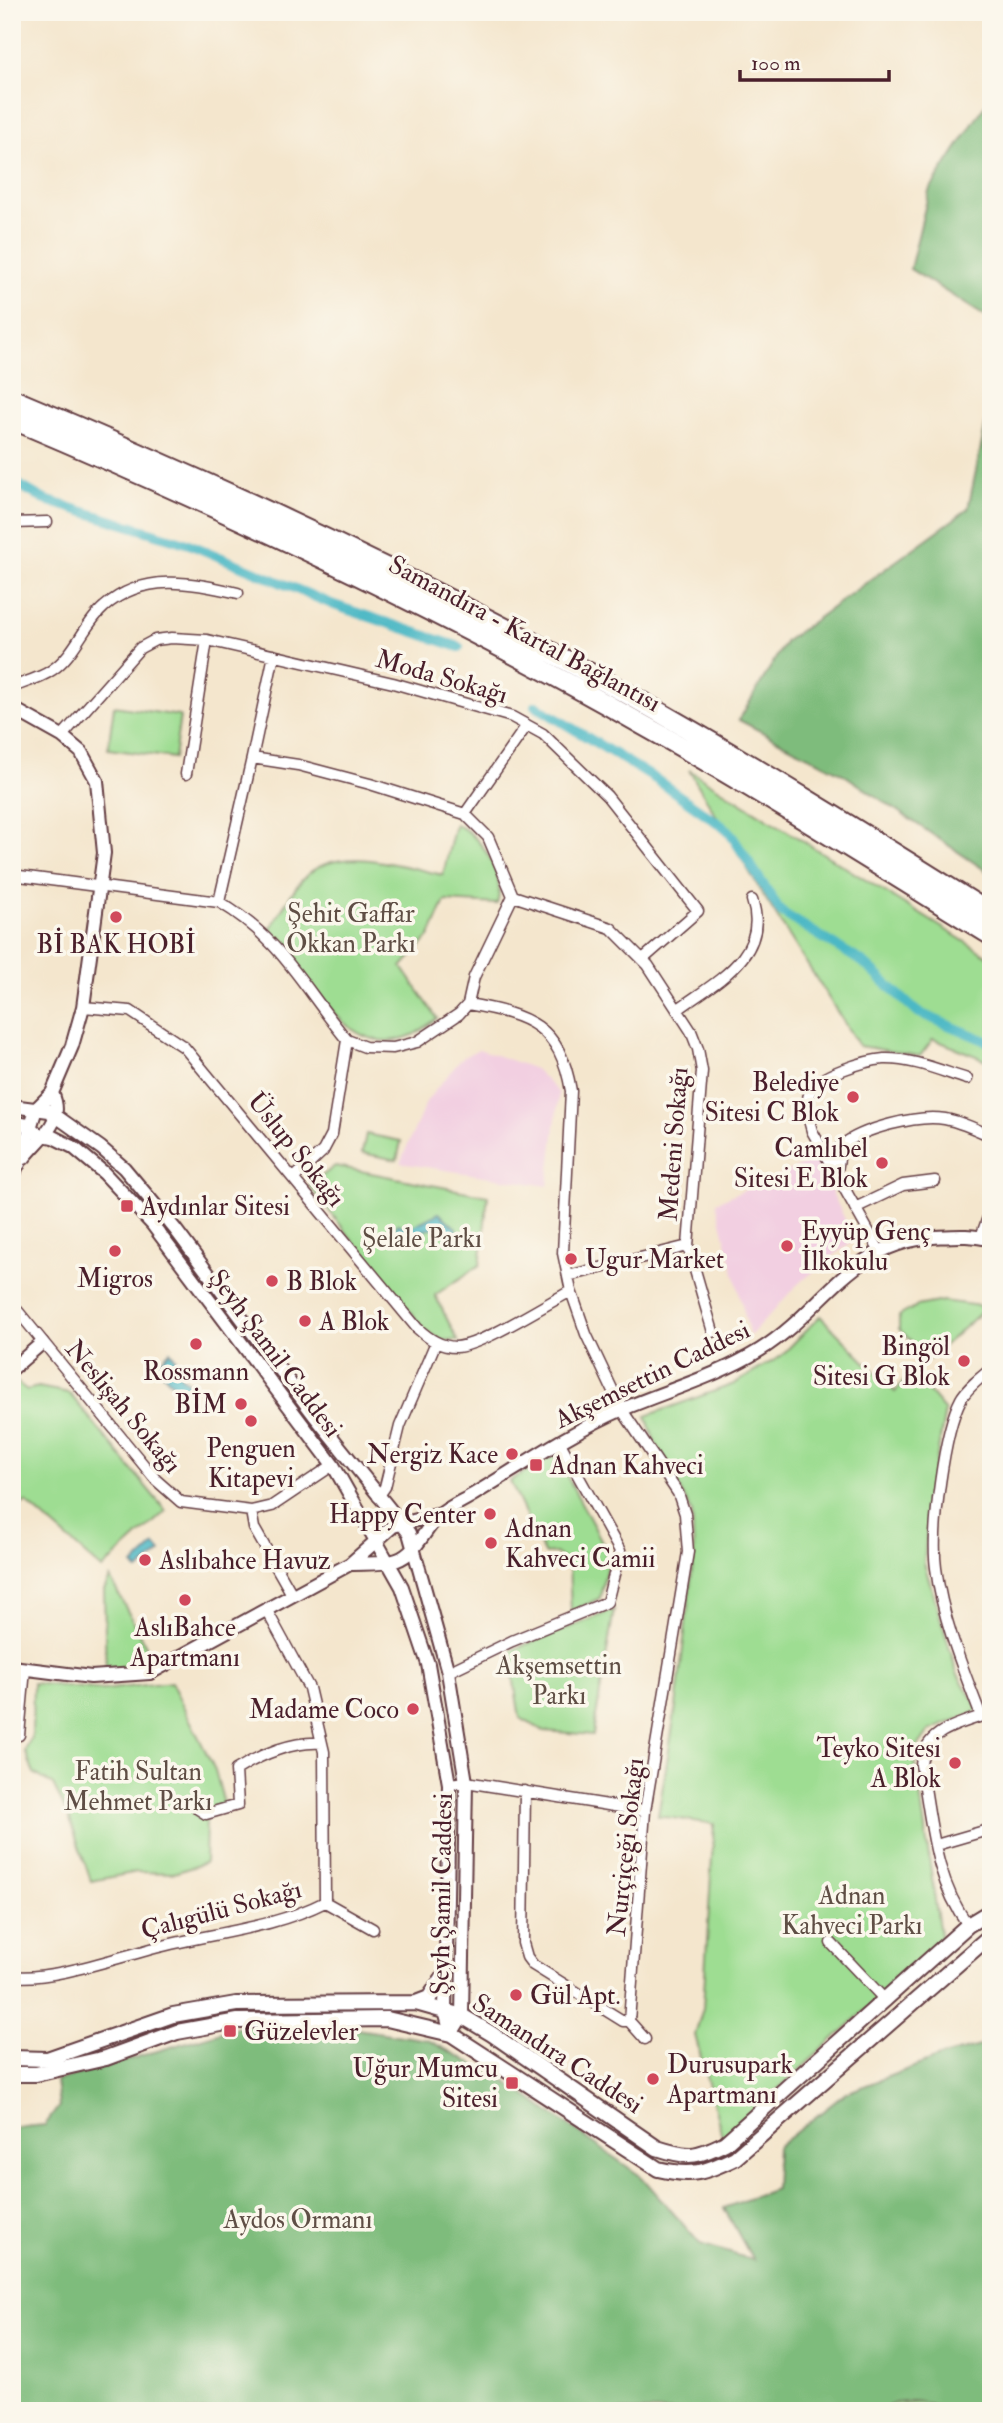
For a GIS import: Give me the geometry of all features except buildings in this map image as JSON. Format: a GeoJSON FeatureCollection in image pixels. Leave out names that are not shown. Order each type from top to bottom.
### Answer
{"type":"FeatureCollection","features":[{"type":"Feature","properties":{"kind":"highway","name":"Samandıra - Kartal Bağlantısı"},"geometry":{"type":"LineString","coordinates":[[12,399],[141,453],[391,570],[462,607],[628,695],[841,819],[991,914]]}},
{"type":"Feature","properties":{"kind":"highway","name":"Samandıra - Kartal Bağlantısı"},"geometry":{"type":"LineString","coordinates":[[12,419],[231,513],[495,645],[643,724],[816,826],[991,935]]}},
{"type":"Feature","properties":{"kind":"main road","name":"Samandıra Caddesi"},"geometry":{"type":"LineString","coordinates":[[12,2057],[47,2059],[173,2015],[236,2004],[416,2003],[462,2016],[492,2034],[657,2148],[685,2157],[701,2155],[725,2143],[968,1925],[991,1911]]}},
{"type":"Feature","properties":{"kind":"main road","name":"Samandıra Caddesi"},"geometry":{"type":"LineString","coordinates":[[12,2074],[36,2074],[82,2064],[177,2032],[237,2021],[387,2019],[452,2034],[658,2169],[684,2175],[706,2172],[735,2158],[991,1935]]}},
{"type":"Feature","properties":{"kind":"main road"},"geometry":{"type":"LineString","coordinates":[[416,2003],[429,1998],[446,1973]]}},
{"type":"Feature","properties":{"kind":"street"},"geometry":{"type":"LineString","coordinates":[[12,523],[47,522]]}},
{"type":"Feature","properties":{"kind":"street"},"geometry":{"type":"LineString","coordinates":[[12,687],[53,670],[103,607],[127,592],[160,582],[190,582],[238,593]]}},
{"type":"Feature","properties":{"kind":"street","name":"Moda Sokağı"},"geometry":{"type":"LineString","coordinates":[[62,736],[140,648],[155,640],[172,638],[207,640],[274,655],[393,683],[512,717],[543,734],[607,796],[698,911],[643,959]]}},
{"type":"Feature","properties":{"kind":"street"},"geometry":{"type":"LineString","coordinates":[[186,774],[207,640]]}},
{"type":"Feature","properties":{"kind":"street"},"geometry":{"type":"LineString","coordinates":[[219,902],[274,655]]}},
{"type":"Feature","properties":{"kind":"street"},"geometry":{"type":"LineString","coordinates":[[12,708],[62,736],[81,752],[97,781],[104,853],[83,1007],[72,1046],[52,1093],[36,1109],[12,1185]]}},
{"type":"Feature","properties":{"kind":"street"},"geometry":{"type":"LineString","coordinates":[[465,814],[527,725]]}},
{"type":"Feature","properties":{"kind":"street"},"geometry":{"type":"LineString","coordinates":[[12,875],[219,902],[242,916],[274,942],[347,1040],[365,1047],[393,1048],[417,1042],[449,1022],[468,1004],[474,977],[513,896],[488,837],[465,814],[298,765],[252,758]]}},
{"type":"Feature","properties":{"kind":"street","name":"Medeni Sokağı"},"geometry":{"type":"LineString","coordinates":[[513,896],[611,928],[643,959],[677,1010],[698,1049],[702,1071],[688,1246],[568,1276]]}},
{"type":"Feature","properties":{"kind":"street"},"geometry":{"type":"LineString","coordinates":[[677,1010],[737,966],[755,941],[758,927],[752,900]]}},
{"type":"Feature","properties":{"kind":"street","name":"Nurçiçeği Sokağı"},"geometry":{"type":"LineString","coordinates":[[468,1004],[531,1021],[555,1042],[566,1065],[570,1091],[563,1252],[571,1291],[588,1338],[622,1410],[678,1493],[685,1514],[688,1552],[645,1811],[629,2021]]}},
{"type":"Feature","properties":{"kind":"street","name":"Üslup Sokağı"},"geometry":{"type":"LineString","coordinates":[[83,1007],[130,1011],[184,1047],[417,1328],[436,1342]]}},
{"type":"Feature","properties":{"kind":"street"},"geometry":{"type":"LineString","coordinates":[[294,1178],[323,1151],[332,1133],[347,1040]]}},
{"type":"Feature","properties":{"kind":"street"},"geometry":{"type":"LineString","coordinates":[[879,1250],[812,1130],[807,1112],[808,1096],[814,1084],[855,1065],[883,1059],[922,1065],[967,1079]]}},
{"type":"Feature","properties":{"kind":"street"},"geometry":{"type":"LineString","coordinates":[[19,1164],[43,1134],[52,1129],[57,1116],[52,1093]]}},
{"type":"Feature","properties":{"kind":"street","name":"Şeyh Şamil Caddesi"},"geometry":{"type":"LineString","coordinates":[[12,1106],[36,1109],[57,1116],[101,1147],[149,1196],[378,1497],[399,1524],[410,1533],[448,1672],[466,1782],[462,2016],[452,2034]]}},
{"type":"Feature","properties":{"kind":"street"},"geometry":{"type":"LineString","coordinates":[[837,1175],[837,1159],[841,1146],[854,1136],[895,1125],[943,1118],[991,1136]]}},
{"type":"Feature","properties":{"kind":"street","name":"Şeyh Şamil Caddesi"},"geometry":{"type":"LineString","coordinates":[[12,1122],[73,1147],[104,1172],[152,1224],[333,1465],[412,1611],[428,1664],[449,1784],[445,2011],[452,2034]]}},
{"type":"Feature","properties":{"kind":"street"},"geometry":{"type":"LineString","coordinates":[[855,1208],[903,1185],[936,1181]]}},
{"type":"Feature","properties":{"kind":"street"},"geometry":{"type":"LineString","coordinates":[[986,1239],[991,1209]]}},
{"type":"Feature","properties":{"kind":"street","name":"Akşemsettin Caddesi"},"geometry":{"type":"LineString","coordinates":[[18,1668],[56,1675],[110,1678],[150,1673],[349,1564],[386,1530],[399,1524],[441,1514],[560,1443],[622,1410],[757,1352],[782,1333],[856,1264],[879,1250],[903,1241],[928,1238],[986,1239]]}},
{"type":"Feature","properties":{"kind":"street"},"geometry":{"type":"LineString","coordinates":[[688,1246],[713,1332]]}},
{"type":"Feature","properties":{"kind":"street"},"geometry":{"type":"LineString","coordinates":[[378,1497],[384,1487],[400,1426],[436,1342],[456,1347],[470,1345],[571,1291]]}},
{"type":"Feature","properties":{"kind":"street","name":"Neslişah Sokağı"},"geometry":{"type":"LineString","coordinates":[[12,1304],[156,1480],[181,1502],[251,1511],[272,1506],[333,1465]]}},
{"type":"Feature","properties":{"kind":"street"},"geometry":{"type":"LineString","coordinates":[[12,1369],[42,1343]]}},
{"type":"Feature","properties":{"kind":"street"},"geometry":{"type":"LineString","coordinates":[[968,1925],[948,1896],[940,1874],[921,1765],[922,1752],[927,1742],[936,1734],[986,1715],[944,1604],[936,1567],[935,1541],[954,1418],[961,1398],[991,1369]]}},
{"type":"Feature","properties":{"kind":"street"},"geometry":{"type":"LineString","coordinates":[[448,1672],[512,1641],[607,1602],[620,1551],[560,1443]]}},
{"type":"Feature","properties":{"kind":"street"},"geometry":{"type":"LineString","coordinates":[[251,1511],[254,1528],[293,1596]]}},
{"type":"Feature","properties":{"kind":"street","name":"Akşemsettin Caddesi"},"geometry":{"type":"LineString","coordinates":[[349,1564],[387,1562],[414,1550],[441,1514]]}},
{"type":"Feature","properties":{"kind":"street","name":"Çalıgülü Sokağı"},"geometry":{"type":"LineString","coordinates":[[12,1976],[106,1964],[143,1951],[295,1917],[325,1902],[326,1814],[322,1743],[309,1688],[267,1611]]}},
{"type":"Feature","properties":{"kind":"street"},"geometry":{"type":"LineString","coordinates":[[12,1734],[19,1735],[18,1668]]}},
{"type":"Feature","properties":{"kind":"street"},"geometry":{"type":"LineString","coordinates":[[198,1809],[206,1814],[238,1805],[236,1770],[247,1763],[306,1742],[322,1743]]}},
{"type":"Feature","properties":{"kind":"street"},"geometry":{"type":"LineString","coordinates":[[449,1784],[466,1782],[645,1811]]}},
{"type":"Feature","properties":{"kind":"street"},"geometry":{"type":"LineString","coordinates":[[525,1791],[523,1943],[527,1957],[533,1965],[629,2021],[645,2039]]}},
{"type":"Feature","properties":{"kind":"street"},"geometry":{"type":"LineString","coordinates":[[936,1845],[991,1829]]}},
{"type":"Feature","properties":{"kind":"street"},"geometry":{"type":"LineString","coordinates":[[325,1902],[373,1929]]}},
{"type":"Feature","properties":{"kind":"street"},"geometry":{"type":"LineString","coordinates":[[831,1943],[886,2001]]}},
{"type":"Feature","properties":{"kind":"shaded area"},"geometry":{"type":"Polygon","coordinates":[[[479,1049],[535,1069],[559,1093],[548,1186],[400,1163],[427,1100],[463,1057],[479,1049]]]}},
{"type":"Feature","properties":{"kind":"shaded area","name":"Eyyüp Genç İlkokulu"},"geometry":{"type":"Polygon","coordinates":[[[816,1159],[851,1232],[851,1242],[797,1285],[750,1336],[716,1202],[816,1159]]]}},
{"type":"Feature","properties":{"kind":"green space"},"geometry":{"type":"Polygon","coordinates":[[[991,96],[991,320],[910,269],[929,191],[991,96]]]}},
{"type":"Feature","properties":{"kind":"green space"},"geometry":{"type":"Polygon","coordinates":[[[991,399],[991,874],[843,774],[739,720],[786,641],[968,509],[991,399]]]}},
{"type":"Feature","properties":{"kind":"green space"},"geometry":{"type":"Polygon","coordinates":[[[114,706],[180,716],[174,758],[108,749],[114,706]]]}},
{"type":"Feature","properties":{"kind":"green space"},"geometry":{"type":"Polygon","coordinates":[[[689,770],[991,958],[991,1062],[933,1039],[920,1056],[859,1046],[762,893],[689,770]]]}},
{"type":"Feature","properties":{"kind":"green space","name":"Şehit Gaffar Okkan Parkı"},"geometry":{"type":"Polygon","coordinates":[[[455,824],[474,837],[490,858],[498,881],[497,904],[445,901],[430,936],[402,967],[437,1018],[410,1036],[386,1041],[365,1036],[346,1024],[329,1007],[270,929],[303,879],[317,868],[333,862],[370,860],[443,875],[455,824]]]}},
{"type":"Feature","properties":{"kind":"green space"},"geometry":{"type":"Polygon","coordinates":[[[366,1134],[401,1141],[397,1160],[362,1153],[366,1134]]]}},
{"type":"Feature","properties":{"kind":"green space","name":"Şelale Parkı"},"geometry":{"type":"Polygon","coordinates":[[[335,1166],[488,1196],[480,1265],[435,1295],[458,1341],[442,1340],[425,1330],[309,1186],[335,1166]]]}},
{"type":"Feature","properties":{"kind":"green space"},"geometry":{"type":"Polygon","coordinates":[[[943,1301],[987,1307],[929,1359],[899,1329],[899,1316],[917,1306],[943,1301]]]}},
{"type":"Feature","properties":{"kind":"green space","name":"Adnan Kahveci Parkı"},"geometry":{"type":"Polygon","coordinates":[[[820,1316],[895,1392],[912,1372],[945,1411],[930,1496],[924,1563],[957,1673],[979,1710],[929,1731],[914,1752],[941,1942],[723,2139],[695,2035],[703,2008],[714,1824],[658,1816],[676,1707],[694,1555],[692,1512],[655,1442],[646,1416],[734,1384],[781,1356],[820,1316]]]}},
{"type":"Feature","properties":{"kind":"green space"},"geometry":{"type":"Polygon","coordinates":[[[15,1381],[27,1390],[38,1387],[69,1393],[166,1511],[102,1569],[26,1502],[12,1509],[12,1383],[15,1381]]]}},
{"type":"Feature","properties":{"kind":"green space","name":"Akşemsettin Parkı"},"geometry":{"type":"Polygon","coordinates":[[[555,1454],[606,1549],[607,1565],[600,1598],[571,1612],[569,1563],[555,1553],[544,1554],[510,1481],[555,1454]]]}},
{"type":"Feature","properties":{"kind":"green space"},"geometry":{"type":"Polygon","coordinates":[[[110,1578],[156,1665],[106,1676],[104,1590],[110,1578]]]}},
{"type":"Feature","properties":{"kind":"green space","name":"Akşemsettin Parkı"},"geometry":{"type":"Polygon","coordinates":[[[614,1610],[593,1735],[544,1731],[520,1718],[509,1651],[614,1610]]]}},
{"type":"Feature","properties":{"kind":"green space","name":"Fatih Sultan Mehmet Parkı"},"geometry":{"type":"Polygon","coordinates":[[[171,1682],[215,1770],[224,1804],[206,1820],[205,1863],[174,1873],[137,1872],[91,1881],[69,1817],[53,1785],[34,1773],[25,1751],[32,1736],[33,1683],[103,1690],[171,1682]]]}},
{"type":"Feature","properties":{"kind":"green space","name":"Aydos Ormanı"},"geometry":{"type":"Polygon","coordinates":[[[245,2025],[344,2027],[428,2040],[505,2081],[642,2177],[700,2244],[753,2260],[724,2208],[775,2189],[777,2147],[846,2093],[942,2056],[991,2043],[991,2411],[952,2410],[921,2402],[900,2401],[882,2411],[12,2411],[12,2128],[45,2125],[59,2106],[56,2081],[245,2025]]]}},
{"type":"Feature","properties":{"kind":"green space"},"geometry":{"type":"Polygon","coordinates":[[[927,2401],[960,2411],[882,2411],[889,2404],[927,2401]]]}},
{"type":"Feature","properties":{"kind":"water"},"geometry":{"type":"Polygon","coordinates":[[[439,1213],[456,1228],[457,1241],[446,1241],[445,1233],[438,1226],[424,1230],[408,1242],[393,1238],[397,1224],[409,1228],[439,1213]]]}},
{"type":"Feature","properties":{"kind":"water"},"geometry":{"type":"Polygon","coordinates":[[[170,1351],[176,1359],[171,1365],[190,1385],[180,1393],[156,1365],[170,1351]]]}},
{"type":"Feature","properties":{"kind":"water","name":"Aslıbahce Havuz"},"geometry":{"type":"Polygon","coordinates":[[[155,1545],[161,1552],[138,1571],[133,1565],[155,1545]]]}},
{"type":"Feature","properties":{"kind":"waterway"},"geometry":{"type":"LineString","coordinates":[[12,481],[45,500],[189,544],[334,605],[459,647]]}},
{"type":"Feature","properties":{"kind":"waterway"},"geometry":{"type":"LineString","coordinates":[[536,706],[657,780],[728,830],[781,912],[864,963],[917,1012],[991,1043]]}},
{"type":"Feature","properties":{"kind":"place","name":"Bİ BAK HOBİ"},"geometry":{"type":"Point","coordinates":[116,917]}},
{"type":"Feature","properties":{"kind":"place","name":"Belediye Sitesi C Blok"},"geometry":{"type":"Point","coordinates":[853,1097]}},
{"type":"Feature","properties":{"kind":"place","name":"Camlıbel Sitesi E Blok"},"geometry":{"type":"Point","coordinates":[882,1163]}},
{"type":"Feature","properties":{"kind":"place","name":"Aydınlar Sitesi"},"geometry":{"type":"Point","coordinates":[127,1206]}},
{"type":"Feature","properties":{"kind":"place","name":"Eyyüp Genç İlkokulu"},"geometry":{"type":"Point","coordinates":[787,1246]}},
{"type":"Feature","properties":{"kind":"place","name":"Migros"},"geometry":{"type":"Point","coordinates":[115,1251]}},
{"type":"Feature","properties":{"kind":"place","name":"Ugur Market"},"geometry":{"type":"Point","coordinates":[571,1259]}},
{"type":"Feature","properties":{"kind":"place","name":"B Blok"},"geometry":{"type":"Point","coordinates":[272,1281]}},
{"type":"Feature","properties":{"kind":"place","name":"A Blok"},"geometry":{"type":"Point","coordinates":[305,1321]}},
{"type":"Feature","properties":{"kind":"place","name":"Rossmann"},"geometry":{"type":"Point","coordinates":[196,1344]}},
{"type":"Feature","properties":{"kind":"place","name":"Bingöl Sitesi G Blok"},"geometry":{"type":"Point","coordinates":[964,1361]}},
{"type":"Feature","properties":{"kind":"place","name":"BİM"},"geometry":{"type":"Point","coordinates":[241,1404]}},
{"type":"Feature","properties":{"kind":"place","name":"Penguen Kitapevi"},"geometry":{"type":"Point","coordinates":[251,1421]}},
{"type":"Feature","properties":{"kind":"place","name":"Nergiz Kace"},"geometry":{"type":"Point","coordinates":[512,1454]}},
{"type":"Feature","properties":{"kind":"place","name":"Adnan Kahveci"},"geometry":{"type":"Point","coordinates":[536,1465]}},
{"type":"Feature","properties":{"kind":"place","name":"Happy Center"},"geometry":{"type":"Point","coordinates":[490,1514]}},
{"type":"Feature","properties":{"kind":"place","name":"Adnan Kahveci Camii"},"geometry":{"type":"Point","coordinates":[491,1543]}},
{"type":"Feature","properties":{"kind":"place","name":"Aslıbahce Havuz"},"geometry":{"type":"Point","coordinates":[145,1560]}},
{"type":"Feature","properties":{"kind":"place","name":"AslıBahce Apartmanı"},"geometry":{"type":"Point","coordinates":[185,1600]}},
{"type":"Feature","properties":{"kind":"place","name":"Madame Coco"},"geometry":{"type":"Point","coordinates":[413,1709]}},
{"type":"Feature","properties":{"kind":"place","name":"Teyko Sitesi A Blok"},"geometry":{"type":"Point","coordinates":[955,1763]}},
{"type":"Feature","properties":{"kind":"place","name":"Gül Apt."},"geometry":{"type":"Point","coordinates":[516,1995]}},
{"type":"Feature","properties":{"kind":"place","name":"Güzelevler"},"geometry":{"type":"Point","coordinates":[230,2031]}},
{"type":"Feature","properties":{"kind":"place","name":"Durusupark Apartmanı"},"geometry":{"type":"Point","coordinates":[653,2079]}},
{"type":"Feature","properties":{"kind":"place","name":"Uğur Mumcu Sitesi"},"geometry":{"type":"Point","coordinates":[512,2083]}}]}
